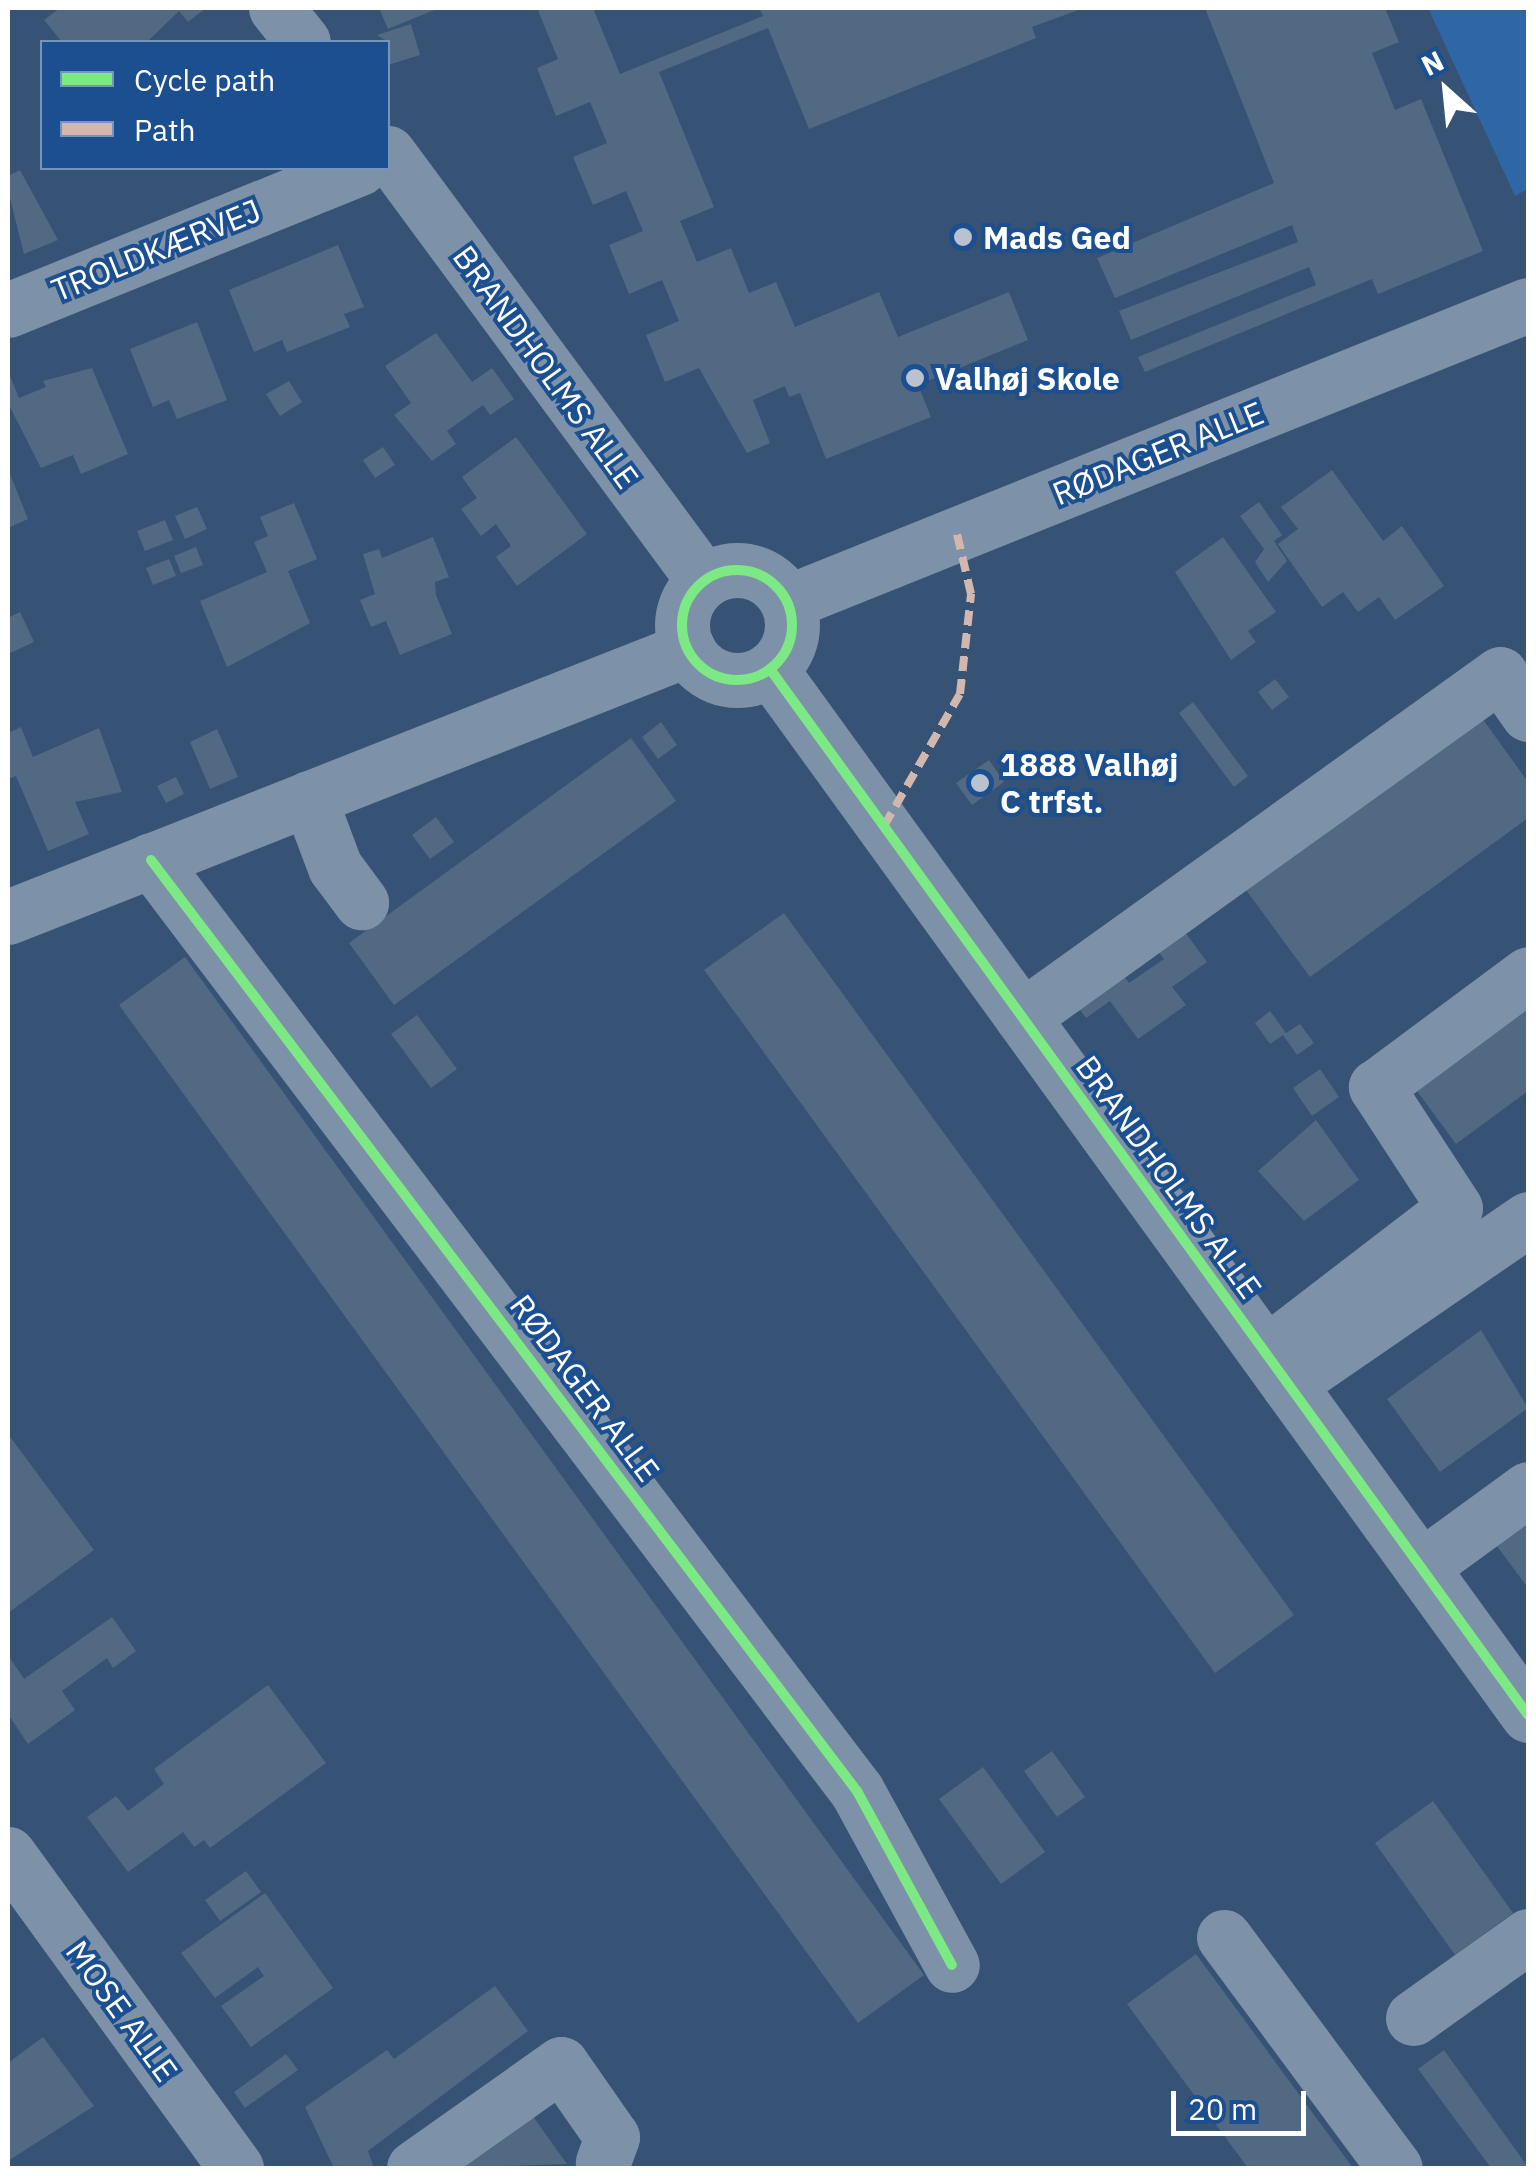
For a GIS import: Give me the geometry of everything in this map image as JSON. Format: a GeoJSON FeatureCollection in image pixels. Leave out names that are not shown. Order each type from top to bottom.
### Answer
{"type":"FeatureCollection","features":[{"type":"Feature","properties":{"kind":"street"},"geometry":{"type":"LineString","coordinates":[[276,8],[301,40]]}},
{"type":"Feature","properties":{"kind":"street","name":"TROLDKÆRVEJ"},"geometry":{"type":"LineString","coordinates":[[8,310],[352,170]]}},
{"type":"Feature","properties":{"kind":"street","name":"BRANDHOLMS ALLE"},"geometry":{"type":"LineString","coordinates":[[390,170],[704,581]]}},
{"type":"Feature","properties":{"kind":"street","name":"RØDAGER ALLE"},"geometry":{"type":"LineString","coordinates":[[788,602],[1528,305]]}},
{"type":"Feature","properties":{"kind":"street"},"geometry":{"type":"LineString","coordinates":[[750,572],[788,602],[791,639],[770,669],[734,680],[688,649],[684,612],[704,581],[750,572]]}},
{"type":"Feature","properties":{"kind":"street"},"geometry":{"type":"LineString","coordinates":[[8,917],[688,649]]}},
{"type":"Feature","properties":{"kind":"street","name":"BRANDHOLMS ALLE"},"geometry":{"type":"LineString","coordinates":[[770,669],[1528,1714]]}},
{"type":"Feature","properties":{"kind":"street"},"geometry":{"type":"LineString","coordinates":[[1022,1017],[1500,674],[1528,714]]}},
{"type":"Feature","properties":{"kind":"street"},"geometry":{"type":"LineString","coordinates":[[308,798],[335,867],[361,902]]}},
{"type":"Feature","properties":{"kind":"street","name":"RØDAGER ALLE"},"geometry":{"type":"LineString","coordinates":[[151,860],[857,1791],[952,1965]]}},
{"type":"Feature","properties":{"kind":"street"},"geometry":{"type":"LineString","coordinates":[[1277,1368],[1455,1208],[1376,1087],[1528,974]]}},
{"type":"Feature","properties":{"kind":"street"},"geometry":{"type":"LineString","coordinates":[[1277,1368],[1528,1219]]}},
{"type":"Feature","properties":{"kind":"street"},"geometry":{"type":"LineString","coordinates":[[1422,1567],[1528,1490]]}},
{"type":"Feature","properties":{"kind":"street","name":"MOSE ALLE"},"geometry":{"type":"LineString","coordinates":[[8,1854],[236,2168]]}},
{"type":"Feature","properties":{"kind":"street"},"geometry":{"type":"LineString","coordinates":[[1413,2018],[1528,1936]]}},
{"type":"Feature","properties":{"kind":"street"},"geometry":{"type":"LineString","coordinates":[[1224,1937],[1395,2168]]}},
{"type":"Feature","properties":{"kind":"street"},"geometry":{"type":"LineString","coordinates":[[414,2168],[561,2064],[612,2137],[603,2162]]}},
{"type":"Feature","properties":{"kind":"shaded area"},"geometry":{"type":"Polygon","coordinates":[[[1428,8],[1528,8],[1528,189],[1515,196],[1428,8]]]}},
{"type":"Feature","properties":{"kind":"building"},"geometry":{"type":"Polygon","coordinates":[[[60,8],[206,8],[188,22],[179,11],[149,40],[60,40],[44,20],[60,8]]]}},
{"type":"Feature","properties":{"kind":"building"},"geometry":{"type":"Polygon","coordinates":[[[379,8],[439,8],[388,29],[379,8]]]}},
{"type":"Feature","properties":{"kind":"building"},"geometry":{"type":"Polygon","coordinates":[[[537,8],[593,8],[620,74],[763,16],[759,8],[1084,8],[1032,27],[1036,38],[809,129],[768,28],[659,72],[714,207],[680,221],[697,262],[731,248],[749,293],[776,282],[795,327],[879,292],[898,337],[1009,292],[1028,340],[918,385],[931,417],[826,459],[800,393],[789,397],[785,386],[753,400],[770,443],[747,453],[699,368],[665,382],[646,335],[679,321],[662,280],[629,294],[609,245],[643,231],[626,191],[593,205],[573,157],[607,143],[590,102],[556,116],[537,68],[558,59],[537,8]]]}},
{"type":"Feature","properties":{"kind":"building"},"geometry":{"type":"Polygon","coordinates":[[[1205,8],[1385,8],[1399,42],[1372,53],[1395,110],[1421,99],[1483,251],[1378,294],[1372,279],[1145,372],[1138,357],[1316,285],[1309,267],[1131,340],[1119,311],[1298,242],[1292,225],[1115,298],[1097,258],[1274,183],[1205,8]]]}},
{"type":"Feature","properties":{"kind":"building"},"geometry":{"type":"Polygon","coordinates":[[[411,24],[420,55],[390,64],[390,40],[377,35],[411,24]]]}},
{"type":"Feature","properties":{"kind":"building"},"geometry":{"type":"Polygon","coordinates":[[[20,170],[58,240],[24,254],[8,190],[8,176],[20,170]]]}},
{"type":"Feature","properties":{"kind":"building"},"geometry":{"type":"Polygon","coordinates":[[[338,245],[364,307],[344,314],[350,327],[287,352],[282,340],[254,352],[229,290],[338,245]]]}},
{"type":"Feature","properties":{"kind":"building"},"geometry":{"type":"Polygon","coordinates":[[[197,322],[227,400],[177,419],[169,400],[153,407],[130,349],[197,322]]]}},
{"type":"Feature","properties":{"kind":"building"},"geometry":{"type":"Polygon","coordinates":[[[436,333],[472,382],[492,368],[514,399],[490,415],[483,405],[447,431],[456,444],[432,461],[394,415],[411,403],[385,366],[436,333]]]}},
{"type":"Feature","properties":{"kind":"building"},"geometry":{"type":"Polygon","coordinates":[[[92,368],[128,454],[81,474],[73,455],[41,468],[8,403],[8,371],[19,398],[46,387],[43,381],[92,368]]]}},
{"type":"Feature","properties":{"kind":"building"},"geometry":{"type":"Polygon","coordinates":[[[289,381],[302,402],[280,416],[266,394],[289,381]]]}},
{"type":"Feature","properties":{"kind":"building"},"geometry":{"type":"Polygon","coordinates":[[[516,437],[587,534],[517,586],[496,557],[511,546],[496,524],[481,536],[461,509],[477,498],[462,477],[516,437]]]}},
{"type":"Feature","properties":{"kind":"building"},"geometry":{"type":"Polygon","coordinates":[[[383,447],[395,465],[375,478],[363,460],[383,447]]]}},
{"type":"Feature","properties":{"kind":"building"},"geometry":{"type":"Polygon","coordinates":[[[8,469],[28,519],[8,528],[8,469]]]}},
{"type":"Feature","properties":{"kind":"building"},"geometry":{"type":"Polygon","coordinates":[[[1332,470],[1383,541],[1402,526],[1444,586],[1395,620],[1379,597],[1358,612],[1343,592],[1322,607],[1278,544],[1298,529],[1281,507],[1332,470]]]}},
{"type":"Feature","properties":{"kind":"building"},"geometry":{"type":"Polygon","coordinates":[[[1259,502],[1282,535],[1274,541],[1287,561],[1268,582],[1255,562],[1264,549],[1240,516],[1259,502]]]}},
{"type":"Feature","properties":{"kind":"building"},"geometry":{"type":"Polygon","coordinates":[[[294,503],[317,559],[288,571],[310,623],[227,667],[200,601],[267,572],[254,542],[268,536],[260,517],[294,503]]]}},
{"type":"Feature","properties":{"kind":"building"},"geometry":{"type":"Polygon","coordinates":[[[197,507],[207,529],[185,539],[175,516],[197,507]]]}},
{"type":"Feature","properties":{"kind":"building"},"geometry":{"type":"Polygon","coordinates":[[[165,520],[173,540],[145,551],[137,531],[165,520]]]}},
{"type":"Feature","properties":{"kind":"building"},"geometry":{"type":"Polygon","coordinates":[[[433,537],[449,577],[435,582],[436,595],[452,634],[400,655],[386,621],[371,627],[360,600],[375,594],[363,554],[379,549],[382,558],[433,537]]]}},
{"type":"Feature","properties":{"kind":"building"},"geometry":{"type":"Polygon","coordinates":[[[1223,537],[1276,612],[1248,631],[1256,642],[1231,660],[1175,572],[1223,537]]]}},
{"type":"Feature","properties":{"kind":"building"},"geometry":{"type":"Polygon","coordinates":[[[196,547],[203,565],[181,573],[174,556],[196,547]]]}},
{"type":"Feature","properties":{"kind":"building"},"geometry":{"type":"Polygon","coordinates":[[[169,559],[176,576],[153,585],[146,568],[169,559]]]}},
{"type":"Feature","properties":{"kind":"building"},"geometry":{"type":"Polygon","coordinates":[[[20,612],[34,642],[8,654],[8,618],[20,612]]]}},
{"type":"Feature","properties":{"kind":"building"},"geometry":{"type":"Polygon","coordinates":[[[1275,679],[1289,697],[1272,710],[1258,692],[1275,679]]]}},
{"type":"Feature","properties":{"kind":"building"},"geometry":{"type":"Polygon","coordinates":[[[1193,702],[1248,776],[1234,787],[1179,713],[1193,702]]]}},
{"type":"Feature","properties":{"kind":"building"},"geometry":{"type":"Polygon","coordinates":[[[1482,718],[1528,782],[1528,818],[1310,977],[1246,890],[1482,718]]]}},
{"type":"Feature","properties":{"kind":"building"},"geometry":{"type":"Polygon","coordinates":[[[661,722],[677,745],[658,759],[642,737],[661,722]]]}},
{"type":"Feature","properties":{"kind":"building"},"geometry":{"type":"Polygon","coordinates":[[[21,727],[33,757],[99,728],[122,792],[75,802],[89,834],[48,851],[16,776],[8,779],[8,733],[21,727]]]}},
{"type":"Feature","properties":{"kind":"building"},"geometry":{"type":"Polygon","coordinates":[[[217,729],[238,777],[210,789],[190,742],[217,729]]]}},
{"type":"Feature","properties":{"kind":"building"},"geometry":{"type":"Polygon","coordinates":[[[631,738],[676,801],[394,1005],[349,943],[631,738]]]}},
{"type":"Feature","properties":{"kind":"building","name":"1888 Valhøj C trfst."},"geometry":{"type":"Polygon","coordinates":[[[989,760],[1004,782],[972,805],[956,783],[989,760]]]}},
{"type":"Feature","properties":{"kind":"building"},"geometry":{"type":"Polygon","coordinates":[[[176,777],[184,794],[166,803],[157,786],[176,777]]]}},
{"type":"Feature","properties":{"kind":"building"},"geometry":{"type":"Polygon","coordinates":[[[436,817],[454,842],[430,859],[412,835],[436,817]]]}},
{"type":"Feature","properties":{"kind":"building"},"geometry":{"type":"Polygon","coordinates":[[[784,913],[1294,1615],[1215,1673],[704,970],[784,913]]]}},
{"type":"Feature","properties":{"kind":"building"},"geometry":{"type":"Polygon","coordinates":[[[1179,924],[1207,962],[1172,987],[1186,1005],[1138,1039],[1110,1001],[1086,1018],[1073,1000],[1118,968],[1129,983],[1164,959],[1153,944],[1179,924]]]}},
{"type":"Feature","properties":{"kind":"building"},"geometry":{"type":"Polygon","coordinates":[[[185,957],[924,1975],[858,2023],[119,1005],[185,957]]]}},
{"type":"Feature","properties":{"kind":"building"},"geometry":{"type":"Polygon","coordinates":[[[1528,1009],[1528,1091],[1456,1144],[1417,1091],[1528,1009]]]}},
{"type":"Feature","properties":{"kind":"building"},"geometry":{"type":"Polygon","coordinates":[[[1270,1011],[1286,1033],[1300,1024],[1314,1043],[1297,1055],[1283,1035],[1270,1044],[1255,1023],[1270,1011]]]}},
{"type":"Feature","properties":{"kind":"building"},"geometry":{"type":"Polygon","coordinates":[[[417,1015],[457,1069],[431,1088],[391,1034],[417,1015]]]}},
{"type":"Feature","properties":{"kind":"building"},"geometry":{"type":"Polygon","coordinates":[[[1320,1069],[1339,1097],[1312,1116],[1293,1088],[1320,1069]]]}},
{"type":"Feature","properties":{"kind":"building"},"geometry":{"type":"Polygon","coordinates":[[[1316,1120],[1359,1180],[1304,1221],[1258,1171],[1316,1120]]]}},
{"type":"Feature","properties":{"kind":"building"},"geometry":{"type":"Polygon","coordinates":[[[1481,1330],[1528,1408],[1440,1472],[1387,1399],[1481,1330]]]}},
{"type":"Feature","properties":{"kind":"building"},"geometry":{"type":"Polygon","coordinates":[[[8,1434],[94,1550],[8,1613],[8,1434]]]}},
{"type":"Feature","properties":{"kind":"building"},"geometry":{"type":"Polygon","coordinates":[[[1522,1517],[1528,1525],[1528,1588],[1491,1538],[1522,1517]]]}},
{"type":"Feature","properties":{"kind":"building"},"geometry":{"type":"Polygon","coordinates":[[[112,1617],[136,1651],[113,1668],[107,1658],[62,1691],[75,1710],[28,1744],[8,1714],[8,1655],[24,1679],[112,1617]]]}},
{"type":"Feature","properties":{"kind":"building"},"geometry":{"type":"Polygon","coordinates":[[[268,1685],[326,1763],[210,1848],[204,1840],[194,1847],[183,1832],[128,1872],[87,1817],[116,1796],[128,1811],[164,1784],[154,1769],[268,1685]]]}},
{"type":"Feature","properties":{"kind":"building"},"geometry":{"type":"Polygon","coordinates":[[[1052,1751],[1085,1797],[1057,1817],[1024,1771],[1052,1751]]]}},
{"type":"Feature","properties":{"kind":"building"},"geometry":{"type":"Polygon","coordinates":[[[983,1767],[1045,1852],[1001,1884],[939,1799],[983,1767]]]}},
{"type":"Feature","properties":{"kind":"building"},"geometry":{"type":"Polygon","coordinates":[[[1433,1801],[1513,1913],[1455,1955],[1375,1843],[1433,1801]]]}},
{"type":"Feature","properties":{"kind":"building"},"geometry":{"type":"Polygon","coordinates":[[[246,1871],[261,1892],[220,1921],[205,1900],[246,1871]]]}},
{"type":"Feature","properties":{"kind":"building"},"geometry":{"type":"Polygon","coordinates":[[[265,1893],[333,1988],[251,2047],[221,2006],[264,1976],[258,1967],[215,1998],[181,1953],[265,1893]]]}},
{"type":"Feature","properties":{"kind":"building"},"geometry":{"type":"Polygon","coordinates":[[[1196,1954],[1353,2168],[1248,2168],[1127,2004],[1196,1954]]]}},
{"type":"Feature","properties":{"kind":"building"},"geometry":{"type":"Polygon","coordinates":[[[495,1986],[528,2031],[368,2151],[374,2168],[334,2168],[305,2107],[387,2050],[394,2059],[495,1986]]]}},
{"type":"Feature","properties":{"kind":"building"},"geometry":{"type":"Polygon","coordinates":[[[43,2037],[94,2106],[8,2161],[8,2063],[43,2037]]]}},
{"type":"Feature","properties":{"kind":"building"},"geometry":{"type":"Polygon","coordinates":[[[1444,2050],[1528,2168],[1491,2168],[1418,2069],[1444,2050]]]}},
{"type":"Feature","properties":{"kind":"building"},"geometry":{"type":"Polygon","coordinates":[[[286,2054],[298,2070],[245,2108],[234,2092],[286,2054]]]}},
{"type":"Feature","properties":{"kind":"building"},"geometry":{"type":"Polygon","coordinates":[[[527,2108],[567,2164],[443,2168],[527,2108]]]}},
{"type":"Feature","properties":{"kind":"marked path"},"geometry":{"type":"LineString","coordinates":[[884,826],[960,694],[971,594],[957,534]]}},
{"type":"Feature","properties":{"kind":"cycle path"},"geometry":{"type":"LineString","coordinates":[[737,570],[758,575],[776,586],[787,604],[792,625],[787,646],[776,664],[758,675],[737,680],[716,675],[698,664],[687,646],[682,625],[687,604],[698,586],[716,575],[737,570]]}},
{"type":"Feature","properties":{"kind":"cycle path"},"geometry":{"type":"LineString","coordinates":[[770,669],[1528,1715]]}},
{"type":"Feature","properties":{"kind":"cycle path"},"geometry":{"type":"LineString","coordinates":[[151,860],[857,1791],[952,1965]]}},
{"type":"Feature","properties":{"kind":"place","name":"Mads Ged"},"geometry":{"type":"Point","coordinates":[963,237]}},
{"type":"Feature","properties":{"kind":"place","name":"Valhøj Skole"},"geometry":{"type":"Point","coordinates":[915,378]}},
{"type":"Feature","properties":{"kind":"place","name":"1888 Valhøj C trfst."},"geometry":{"type":"Point","coordinates":[980,783]}}]}
